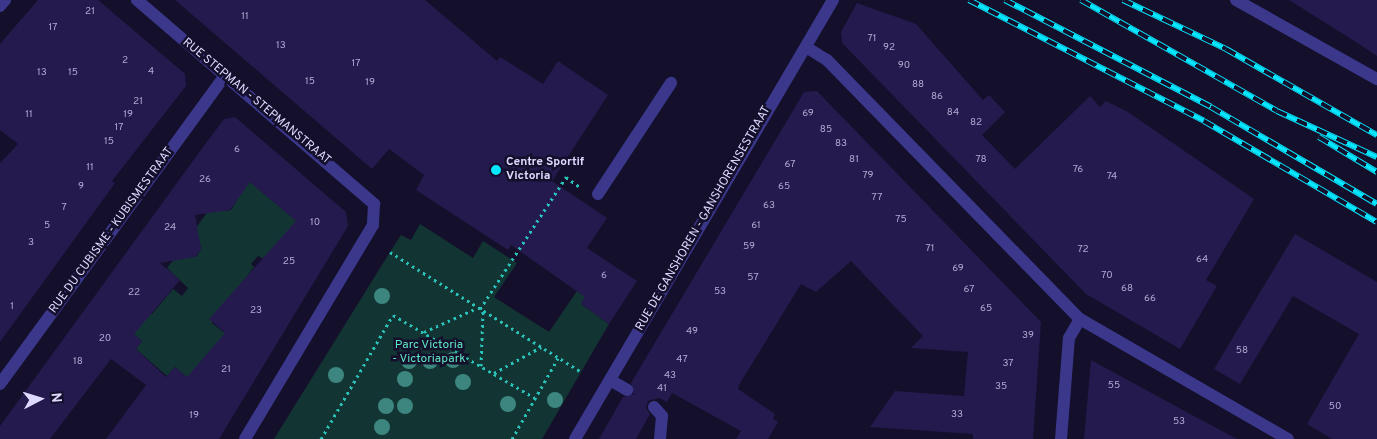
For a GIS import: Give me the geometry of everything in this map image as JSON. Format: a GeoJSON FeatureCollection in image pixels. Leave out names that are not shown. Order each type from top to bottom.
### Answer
{"type":"FeatureCollection","features":[{"type":"Feature","properties":{"kind":"street"},"geometry":{"type":"LineString","coordinates":[[0,6],[5,0]]}},
{"type":"Feature","properties":{"kind":"street","name":"RUE STEPMAN - STEPMANSTRAAT"},"geometry":{"type":"LineString","coordinates":[[137,0],[224,77],[374,204],[374,225],[245,439]]}},
{"type":"Feature","properties":{"kind":"street","name":"RUE DE GANSHOREN - GANSHORENSESTRAAT"},"geometry":{"type":"LineString","coordinates":[[575,439],[833,0]]}},
{"type":"Feature","properties":{"kind":"street"},"geometry":{"type":"LineString","coordinates":[[1236,0],[1377,79]]}},
{"type":"Feature","properties":{"kind":"street"},"geometry":{"type":"LineString","coordinates":[[806,47],[827,60],[1080,319],[1288,439]]}},
{"type":"Feature","properties":{"kind":"street","name":"RUE DU CUBISME - KUBISMESTRAAT"},"geometry":{"type":"LineString","coordinates":[[0,384],[224,77]]}},
{"type":"Feature","properties":{"kind":"street"},"geometry":{"type":"LineString","coordinates":[[598,194],[671,83]]}},
{"type":"Feature","properties":{"kind":"street"},"geometry":{"type":"LineString","coordinates":[[1061,439],[1069,338],[1080,319]]}},
{"type":"Feature","properties":{"kind":"street"},"geometry":{"type":"LineString","coordinates":[[610,380],[627,390]]}},
{"type":"Feature","properties":{"kind":"street"},"geometry":{"type":"LineString","coordinates":[[654,407],[662,416],[660,439]]}},
{"type":"Feature","properties":{"kind":"path"},"geometry":{"type":"LineString","coordinates":[[481,366],[480,309],[566,177],[596,199],[598,194]]}},
{"type":"Feature","properties":{"kind":"path"},"geometry":{"type":"LineString","coordinates":[[390,252],[581,372]]}},
{"type":"Feature","properties":{"kind":"path"},"geometry":{"type":"LineString","coordinates":[[423,332],[480,309]]}},
{"type":"Feature","properties":{"kind":"path"},"geometry":{"type":"LineString","coordinates":[[321,439],[393,315],[535,398]]}},
{"type":"Feature","properties":{"kind":"path"},"geometry":{"type":"LineString","coordinates":[[493,373],[541,347]]}},
{"type":"Feature","properties":{"kind":"path"},"geometry":{"type":"LineString","coordinates":[[512,439],[558,358]]}},
{"type":"Feature","properties":{"kind":"green space"},"geometry":{"type":"Polygon","coordinates":[[[249,181],[281,208],[301,219],[264,259],[258,256],[251,264],[254,267],[212,323],[223,332],[228,332],[188,378],[175,367],[167,376],[136,349],[142,341],[131,332],[148,310],[152,314],[173,289],[182,296],[188,288],[167,268],[181,250],[196,257],[201,249],[200,244],[190,236],[214,203],[225,211],[231,210],[236,202],[235,196],[249,181]]]}},
{"type":"Feature","properties":{"kind":"green space","name":"Parc Victoria - Victoriapark"},"geometry":{"type":"Polygon","coordinates":[[[420,224],[473,258],[483,241],[517,263],[494,297],[549,332],[577,291],[585,297],[581,304],[609,324],[542,439],[274,439],[401,235],[411,240],[420,224]]]}},
{"type":"Feature","properties":{"kind":"building"},"geometry":{"type":"Polygon","coordinates":[[[38,0],[98,0],[185,74],[186,86],[112,181],[115,183],[0,342],[0,163],[18,144],[0,130],[0,44],[38,0]]]}},
{"type":"Feature","properties":{"kind":"building"},"geometry":{"type":"Polygon","coordinates":[[[175,0],[425,0],[497,61],[500,57],[543,84],[558,61],[608,95],[552,181],[607,218],[587,248],[637,281],[609,324],[581,304],[585,297],[511,245],[508,250],[416,190],[424,175],[389,149],[372,169],[175,0]]]}},
{"type":"Feature","properties":{"kind":"building"},"geometry":{"type":"Polygon","coordinates":[[[1289,0],[1377,0],[1377,56],[1356,42],[1289,0]]]}},
{"type":"Feature","properties":{"kind":"building"},"geometry":{"type":"Polygon","coordinates":[[[857,3],[916,24],[983,100],[989,95],[1005,112],[982,135],[1015,169],[1090,96],[1100,107],[1106,101],[1128,112],[1254,199],[1206,280],[1217,286],[1180,349],[1086,294],[842,43],[841,32],[857,3]]]}},
{"type":"Feature","properties":{"kind":"building"},"geometry":{"type":"Polygon","coordinates":[[[817,91],[1041,322],[1033,439],[973,439],[973,434],[870,427],[895,391],[964,396],[968,352],[911,348],[923,336],[851,261],[816,292],[801,284],[739,385],[738,389],[775,414],[773,419],[778,422],[768,439],[736,439],[741,431],[672,393],[667,402],[659,398],[648,401],[646,408],[650,414],[636,439],[599,439],[623,397],[634,394],[631,383],[804,92],[817,91]]]}},
{"type":"Feature","properties":{"kind":"building"},"geometry":{"type":"Polygon","coordinates":[[[235,117],[346,212],[348,226],[219,439],[106,439],[146,385],[111,359],[50,439],[0,439],[0,426],[224,119],[235,117]],[[250,182],[230,210],[195,215],[201,249],[195,257],[160,263],[180,280],[134,334],[142,341],[136,349],[166,377],[175,367],[187,377],[225,333],[209,319],[296,221],[250,182]]]}},
{"type":"Feature","properties":{"kind":"building"},"geometry":{"type":"Polygon","coordinates":[[[1295,234],[1377,282],[1377,439],[1332,439],[1307,424],[1359,334],[1293,296],[1240,384],[1214,369],[1295,234]]]}},
{"type":"Feature","properties":{"kind":"building"},"geometry":{"type":"Polygon","coordinates":[[[1091,360],[1192,415],[1237,439],[1084,439],[1091,360]]]}},
{"type":"Feature","properties":{"kind":"railway"},"geometry":{"type":"LineString","coordinates":[[969,0],[1204,121],[1377,222]]}},
{"type":"Feature","properties":{"kind":"railway"},"geometry":{"type":"LineString","coordinates":[[1005,0],[1211,107],[1377,204]]}},
{"type":"Feature","properties":{"kind":"railway"},"geometry":{"type":"LineString","coordinates":[[1081,0],[1277,111],[1377,157]]}},
{"type":"Feature","properties":{"kind":"railway"},"geometry":{"type":"LineString","coordinates":[[1123,0],[1226,49],[1377,135]]}},
{"type":"Feature","properties":{"kind":"railway"},"geometry":{"type":"LineString","coordinates":[[1319,137],[1377,172]]}},
{"type":"Feature","properties":{"kind":"place","name":"Centre Sportif Victoria"},"geometry":{"type":"Point","coordinates":[496,170]}}]}
